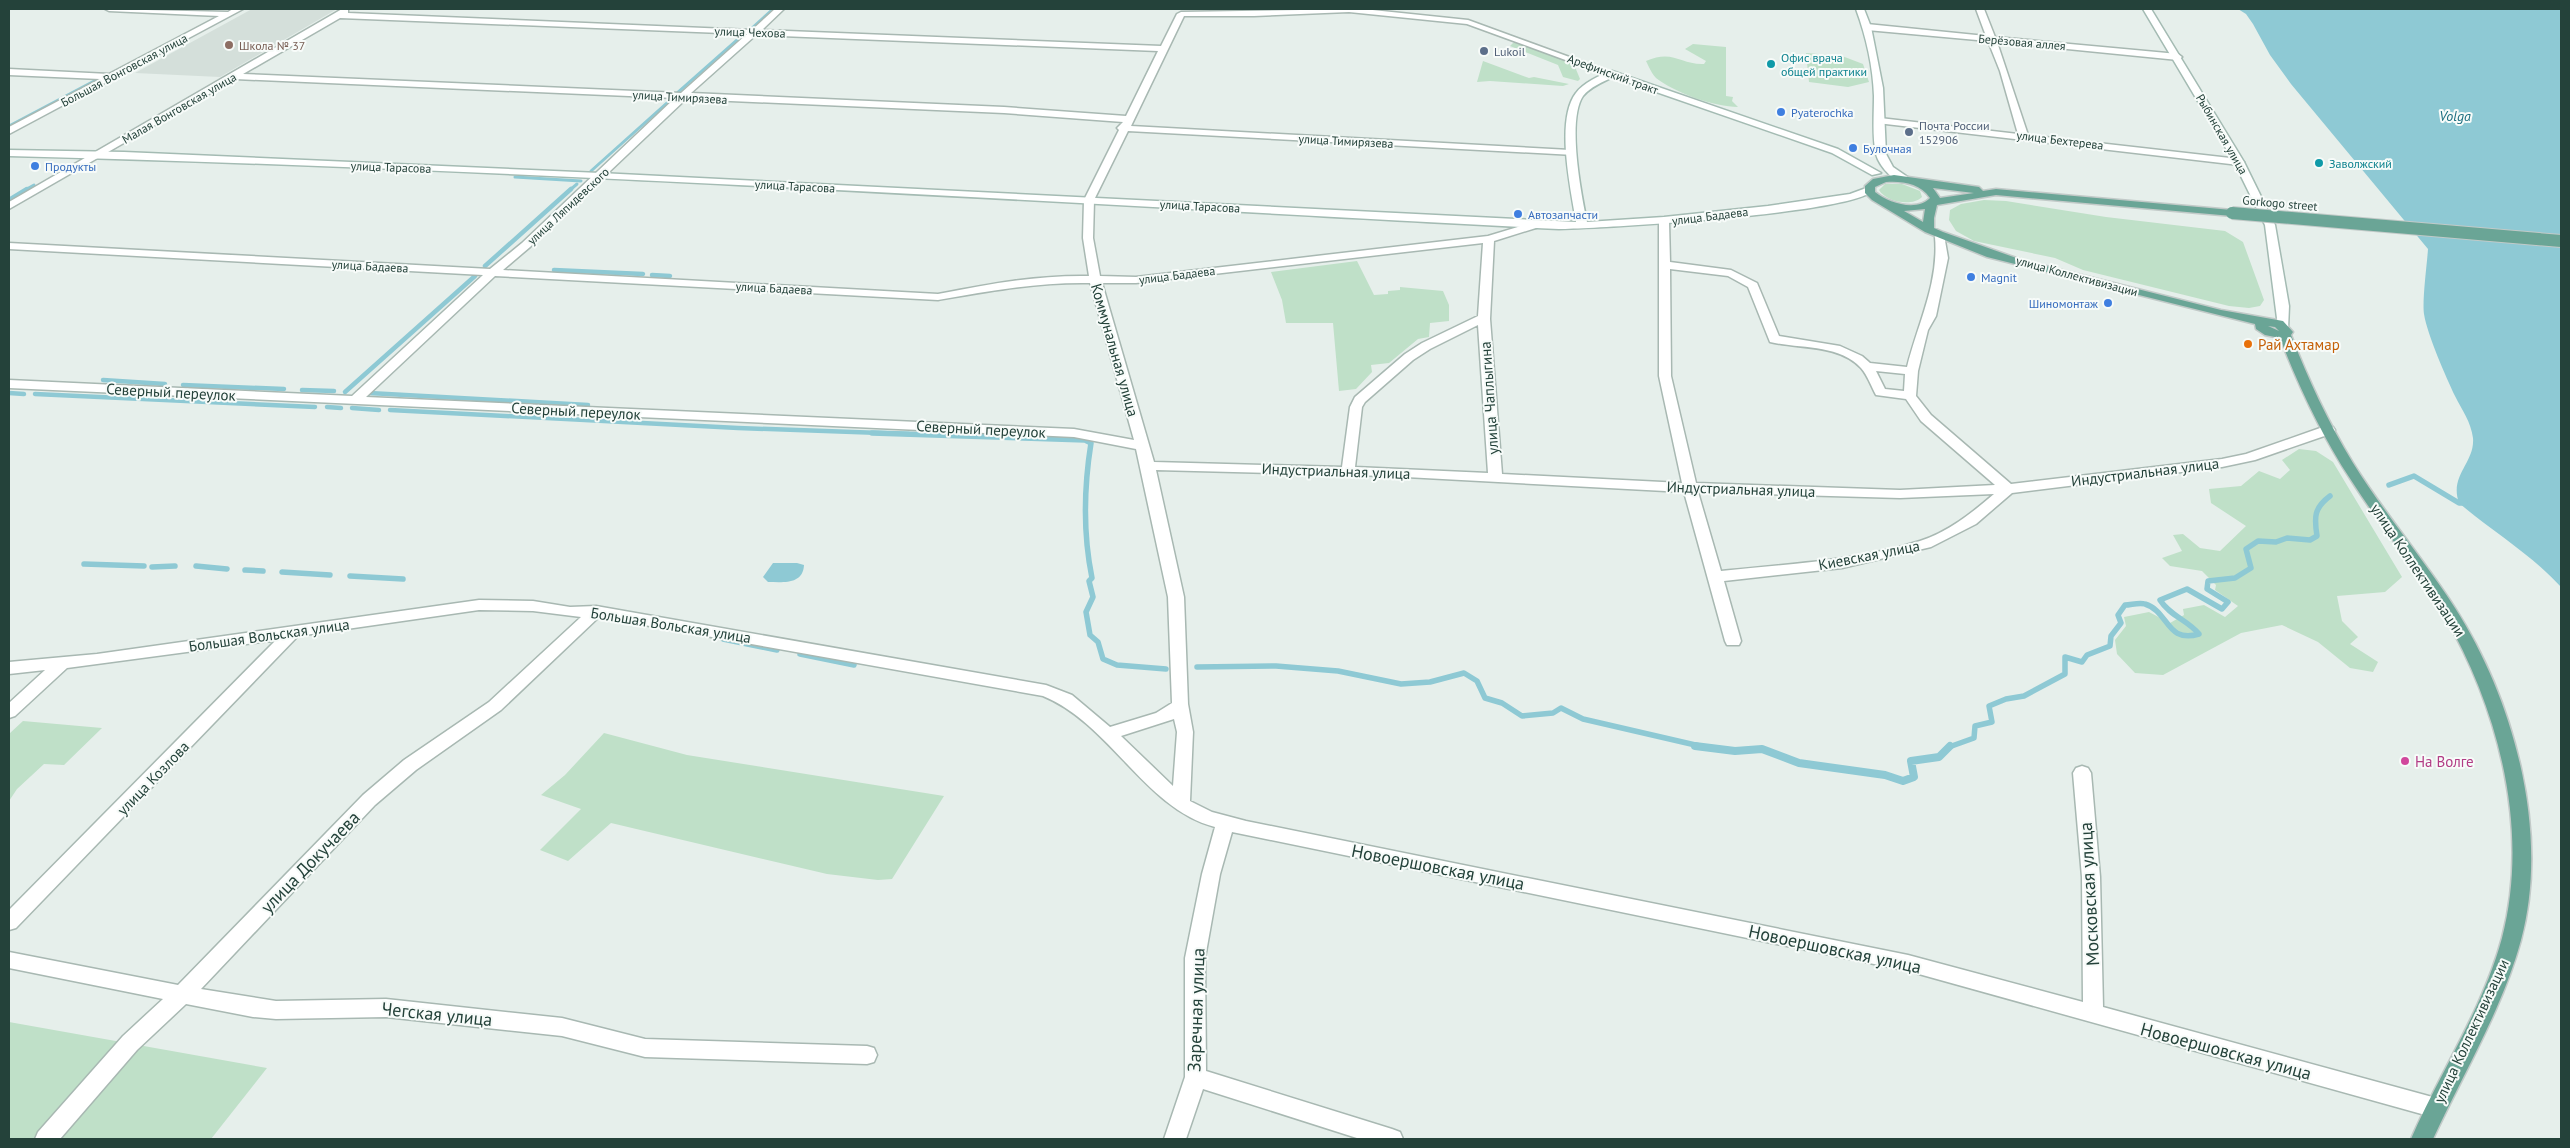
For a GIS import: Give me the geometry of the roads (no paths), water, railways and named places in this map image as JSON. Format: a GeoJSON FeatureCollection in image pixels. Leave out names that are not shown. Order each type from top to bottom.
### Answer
{"type":"FeatureCollection","features":[{"type":"Feature","properties":{"kind":"main road"},"geometry":{"type":"LineString","coordinates":[[1871,187],[1889,179],[1996,192]]}},
{"type":"Feature","properties":{"kind":"main road"},"geometry":{"type":"LineString","coordinates":[[1909,181],[1931,191],[1934,198],[1927,222],[1935,233]]}},
{"type":"Feature","properties":{"kind":"main road","name":"улица Коллективизации"},"geometry":{"type":"LineString","coordinates":[[1871,187],[1881,201],[1935,233],[2028,264],[2226,315],[2264,328],[2284,330],[2291,351],[2328,430],[2348,465],[2451,614],[2469,648],[2496,713],[2517,796],[2523,857],[2522,885],[2510,946],[2494,987],[2422,1139]]}},
{"type":"Feature","properties":{"kind":"main road"},"geometry":{"type":"LineString","coordinates":[[1881,201],[1906,207],[1996,192]]}},
{"type":"Feature","properties":{"kind":"main road","name":"Gorkogo street"},"geometry":{"type":"LineString","coordinates":[[1996,192],[2561,241]]}},
{"type":"Feature","properties":{"kind":"main road","name":"улица Коллективизации"},"geometry":{"type":"LineString","coordinates":[[2264,328],[2291,351]]}},
{"type":"Feature","properties":{"kind":"street"},"geometry":{"type":"LineString","coordinates":[[109,9],[228,14]]}},
{"type":"Feature","properties":{"kind":"street","name":"Большая Вонговская улица"},"geometry":{"type":"LineString","coordinates":[[9,130],[238,9]]}},
{"type":"Feature","properties":{"kind":"street","name":"Малая Вонговская улица"},"geometry":{"type":"LineString","coordinates":[[9,206],[348,9]]}},
{"type":"Feature","properties":{"kind":"street","name":"улица Ляпидевского"},"geometry":{"type":"LineString","coordinates":[[354,401],[600,176],[682,97],[780,9]]}},
{"type":"Feature","properties":{"kind":"street"},"geometry":{"type":"LineString","coordinates":[[1326,9],[1345,9]]}},
{"type":"Feature","properties":{"kind":"street","name":"Коммунальная улица"},"geometry":{"type":"LineString","coordinates":[[1181,804],[1185,732],[1180,704],[1176,597],[1148,466],[1094,278],[1088,238],[1089,200],[1181,14],[1254,14],[1345,9]]}},
{"type":"Feature","properties":{"kind":"street","name":"Арефинский тракт"},"geometry":{"type":"LineString","coordinates":[[1345,9],[1460,17],[1612,74],[1835,151],[1876,173]]}},
{"type":"Feature","properties":{"kind":"street"},"geometry":{"type":"LineString","coordinates":[[1860,9],[1867,27],[1878,88],[1881,154],[1871,187]]}},
{"type":"Feature","properties":{"kind":"street"},"geometry":{"type":"LineString","coordinates":[[1980,9],[2004,71],[2022,136]]}},
{"type":"Feature","properties":{"kind":"street","name":"Рыбинская улица"},"geometry":{"type":"LineString","coordinates":[[2147,9],[2178,57],[2239,162],[2270,225],[2284,306],[2284,330]]}},
{"type":"Feature","properties":{"kind":"street","name":"улица Чехова"},"geometry":{"type":"LineString","coordinates":[[338,15],[1163,49]]}},
{"type":"Feature","properties":{"kind":"street","name":"Берёзовая аллея"},"geometry":{"type":"LineString","coordinates":[[1867,27],[2178,57]]}},
{"type":"Feature","properties":{"kind":"street"},"geometry":{"type":"LineString","coordinates":[[9,72],[111,77]]}},
{"type":"Feature","properties":{"kind":"street"},"geometry":{"type":"LineString","coordinates":[[1582,226],[1570,154],[1574,104],[1584,91],[1612,74]]}},
{"type":"Feature","properties":{"kind":"street","name":"улица Тимирязева"},"geometry":{"type":"LineString","coordinates":[[233,76],[1004,110],[1125,124],[1570,154]]}},
{"type":"Feature","properties":{"kind":"street","name":"улица Бехтерева"},"geometry":{"type":"LineString","coordinates":[[1880,121],[2239,162]]}},
{"type":"Feature","properties":{"kind":"street"},"geometry":{"type":"LineString","coordinates":[[1835,151],[1869,155],[1881,154]]}},
{"type":"Feature","properties":{"kind":"street","name":"улица Тарасова"},"geometry":{"type":"LineString","coordinates":[[9,153],[600,176],[1582,226]]}},
{"type":"Feature","properties":{"kind":"street"},"geometry":{"type":"LineString","coordinates":[[1881,154],[1889,169],[1909,181]]}},
{"type":"Feature","properties":{"kind":"street","name":"улица Бадаева"},"geometry":{"type":"LineString","coordinates":[[1582,226],[1664,222],[1837,200],[1852,197],[1871,187]]}},
{"type":"Feature","properties":{"kind":"street","name":"улица Бадаева"},"geometry":{"type":"LineString","coordinates":[[1837,200],[1881,201]]}},
{"type":"Feature","properties":{"kind":"street"},"geometry":{"type":"LineString","coordinates":[[1664,222],[1666,376],[1690,488],[1733,641]]}},
{"type":"Feature","properties":{"kind":"street","name":"улица Бадаева"},"geometry":{"type":"LineString","coordinates":[[9,246],[927,297],[949,295],[1007,284],[1075,277],[1136,280],[1488,239],[1505,236],[1535,225]]}},
{"type":"Feature","properties":{"kind":"street"},"geometry":{"type":"LineString","coordinates":[[1935,233],[1942,258],[1930,316],[1922,330],[1912,371],[1910,396],[1926,418],[2008,489]]}},
{"type":"Feature","properties":{"kind":"street","name":"улица Чаплыгина"},"geometry":{"type":"LineString","coordinates":[[1488,239],[1489,269],[1486,282],[1484,318],[1495,478]]}},
{"type":"Feature","properties":{"kind":"street"},"geometry":{"type":"LineString","coordinates":[[1665,265],[1731,273],[1753,285],[1774,339],[1842,351],[1853,355],[1866,366],[1880,392],[1910,396]]}},
{"type":"Feature","properties":{"kind":"street","name":"улица Чаплыгина"},"geometry":{"type":"LineString","coordinates":[[1348,471],[1356,407],[1360,400],[1415,353],[1484,318]]}},
{"type":"Feature","properties":{"kind":"street"},"geometry":{"type":"LineString","coordinates":[[1866,366],[1912,371]]}},
{"type":"Feature","properties":{"kind":"street","name":"Северный переулок"},"geometry":{"type":"LineString","coordinates":[[9,384],[1074,433],[1142,446]]}},
{"type":"Feature","properties":{"kind":"street","name":"Индустриальная улица"},"geometry":{"type":"LineString","coordinates":[[1148,466],[1348,471],[1690,488],[1900,494],[2008,489],[2222,463],[2250,457],[2328,430]]}},
{"type":"Feature","properties":{"kind":"street","name":"Киевская улица"},"geometry":{"type":"LineString","coordinates":[[1714,577],[1842,563],[1926,544],[1970,521],[2008,489]]}},
{"type":"Feature","properties":{"kind":"street","name":"Большая Вольская улица"},"geometry":{"type":"LineString","coordinates":[[9,668],[97,660],[479,605],[533,606],[570,612],[596,611],[1046,691],[1066,699],[1109,734],[1181,804],[1207,818],[1226,822]]}},
{"type":"Feature","properties":{"kind":"street","name":"улица Докучаева"},"geometry":{"type":"LineString","coordinates":[[46,1139],[130,1043],[182,994],[389,782],[495,706],[596,611]]}},
{"type":"Feature","properties":{"kind":"street","name":"улица Козлова"},"geometry":{"type":"LineString","coordinates":[[9,922],[130,801],[294,631]]}},
{"type":"Feature","properties":{"kind":"street"},"geometry":{"type":"LineString","coordinates":[[9,712],[63,663]]}},
{"type":"Feature","properties":{"kind":"street"},"geometry":{"type":"LineString","coordinates":[[1109,734],[1138,723],[1165,717],[1174,712],[1180,704]]}},
{"type":"Feature","properties":{"kind":"street","name":"Московская улица"},"geometry":{"type":"LineString","coordinates":[[2082,773],[2091,877],[2093,1015]]}},
{"type":"Feature","properties":{"kind":"street","name":"Новоершовская улица"},"geometry":{"type":"LineString","coordinates":[[1226,822],[1246,828],[1908,963],[2436,1108]]}},
{"type":"Feature","properties":{"kind":"street","name":"Заречная улица"},"geometry":{"type":"LineString","coordinates":[[1175,1139],[1196,1076],[1195,958],[1211,874],[1226,822]]}},
{"type":"Feature","properties":{"kind":"street","name":"Чегская улица"},"geometry":{"type":"LineString","coordinates":[[9,960],[253,1008],[276,1010],[386,1008],[562,1026],[645,1048],[867,1055]]}},
{"type":"Feature","properties":{"kind":"street"},"geometry":{"type":"LineString","coordinates":[[1196,1076],[1392,1139]]}},
{"type":"Feature","properties":{"kind":"water","name":"Volga"},"geometry":{"type":"Polygon","coordinates":[[[2238,9],[2561,9],[2561,587],[2525,554],[2459,503],[2457,485],[2473,447],[2473,438],[2468,421],[2442,367],[2424,314],[2428,249],[2291,84],[2270,55],[2246,14],[2238,9]]]}},
{"type":"Feature","properties":{"kind":"water"},"geometry":{"type":"Polygon","coordinates":[[[773,563],[797,563],[804,565],[803,571],[796,579],[786,582],[768,582],[763,577],[773,563]]]}},
{"type":"Feature","properties":{"kind":"waterway"},"geometry":{"type":"LineString","coordinates":[[751,29],[773,9]]}},
{"type":"Feature","properties":{"kind":"waterway"},"geometry":{"type":"LineString","coordinates":[[677,93],[738,39]]}},
{"type":"Feature","properties":{"kind":"waterway"},"geometry":{"type":"LineString","coordinates":[[9,126],[98,79]]}},
{"type":"Feature","properties":{"kind":"waterway"},"geometry":{"type":"LineString","coordinates":[[591,171],[668,102]]}},
{"type":"Feature","properties":{"kind":"waterway"},"geometry":{"type":"LineString","coordinates":[[515,177],[581,181]]}},
{"type":"Feature","properties":{"kind":"waterway"},"geometry":{"type":"LineString","coordinates":[[570,190],[577,184]]}},
{"type":"Feature","properties":{"kind":"waterway"},"geometry":{"type":"LineString","coordinates":[[25,190],[34,185]]}},
{"type":"Feature","properties":{"kind":"waterway"},"geometry":{"type":"LineString","coordinates":[[9,200],[27,189]]}},
{"type":"Feature","properties":{"kind":"waterway"},"geometry":{"type":"LineString","coordinates":[[485,266],[571,189]]}},
{"type":"Feature","properties":{"kind":"waterway"},"geometry":{"type":"LineString","coordinates":[[554,270],[643,274]]}},
{"type":"Feature","properties":{"kind":"waterway"},"geometry":{"type":"LineString","coordinates":[[652,275],[670,276]]}},
{"type":"Feature","properties":{"kind":"waterway"},"geometry":{"type":"LineString","coordinates":[[345,392],[475,276]]}},
{"type":"Feature","properties":{"kind":"waterway"},"geometry":{"type":"LineString","coordinates":[[103,380],[165,384]]}},
{"type":"Feature","properties":{"kind":"waterway"},"geometry":{"type":"LineString","coordinates":[[183,385],[284,389]]}},
{"type":"Feature","properties":{"kind":"waterway"},"geometry":{"type":"LineString","coordinates":[[302,390],[334,391]]}},
{"type":"Feature","properties":{"kind":"waterway"},"geometry":{"type":"LineString","coordinates":[[9,393],[24,394]]}},
{"type":"Feature","properties":{"kind":"waterway"},"geometry":{"type":"LineString","coordinates":[[369,393],[588,405]]}},
{"type":"Feature","properties":{"kind":"waterway"},"geometry":{"type":"LineString","coordinates":[[35,394],[315,407]]}},
{"type":"Feature","properties":{"kind":"waterway"},"geometry":{"type":"LineString","coordinates":[[327,407],[341,408]]}},
{"type":"Feature","properties":{"kind":"waterway"},"geometry":{"type":"LineString","coordinates":[[352,408],[379,410]]}},
{"type":"Feature","properties":{"kind":"waterway"},"geometry":{"type":"LineString","coordinates":[[390,410],[738,428],[909,434]]}},
{"type":"Feature","properties":{"kind":"waterway"},"geometry":{"type":"LineString","coordinates":[[872,433],[1085,440],[1091,443],[1087,476],[1086,511],[1087,545],[1092,578],[1089,581],[1093,597],[1086,612],[1090,635],[1098,642],[1103,659],[1117,665],[1166,669]]}},
{"type":"Feature","properties":{"kind":"waterway"},"geometry":{"type":"LineString","coordinates":[[2389,485],[2414,476],[2459,503],[2465,503]]}},
{"type":"Feature","properties":{"kind":"waterway"},"geometry":{"type":"LineString","coordinates":[[1949,747],[1974,738],[1975,726],[1992,722],[1989,706],[2006,699],[2024,696],[2065,674],[2065,657],[2082,662],[2087,655],[2110,646],[2111,636],[2121,623],[2118,615],[2125,605],[2145,604],[2159,613],[2174,631],[2180,635],[2199,634],[2169,610],[2160,600],[2187,589],[2222,609],[2228,602],[2207,589],[2208,581],[2235,578],[2251,568],[2246,549],[2258,541],[2276,542],[2287,538],[2310,540],[2317,536],[2316,513],[2330,496]]}},
{"type":"Feature","properties":{"kind":"waterway"},"geometry":{"type":"LineString","coordinates":[[84,564],[144,566]]}},
{"type":"Feature","properties":{"kind":"waterway"},"geometry":{"type":"LineString","coordinates":[[152,567],[175,566]]}},
{"type":"Feature","properties":{"kind":"waterway"},"geometry":{"type":"LineString","coordinates":[[196,566],[227,569]]}},
{"type":"Feature","properties":{"kind":"waterway"},"geometry":{"type":"LineString","coordinates":[[245,570],[263,571]]}},
{"type":"Feature","properties":{"kind":"waterway"},"geometry":{"type":"LineString","coordinates":[[282,572],[330,575]]}},
{"type":"Feature","properties":{"kind":"waterway"},"geometry":{"type":"LineString","coordinates":[[350,576],[403,579]]}},
{"type":"Feature","properties":{"kind":"waterway"},"geometry":{"type":"LineString","coordinates":[[723,639],[777,650]]}},
{"type":"Feature","properties":{"kind":"waterway"},"geometry":{"type":"LineString","coordinates":[[800,654],[854,665]]}},
{"type":"Feature","properties":{"kind":"waterway"},"geometry":{"type":"LineString","coordinates":[[1197,667],[1276,666],[1338,671],[1401,684],[1430,682],[1464,673],[1477,681],[1485,698],[1502,703],[1522,716],[1553,713],[1561,708],[1583,719],[1704,747]]}},
{"type":"Feature","properties":{"kind":"waterway"},"geometry":{"type":"LineString","coordinates":[[1695,746],[1735,751],[1762,749],[1799,763],[1885,775],[1903,781],[1914,777],[1911,761],[1939,757],[1949,747]]}},
{"type":"Feature","properties":{"kind":"place","name":"Школа № 37"},"geometry":{"type":"Point","coordinates":[229,45]}},
{"type":"Feature","properties":{"kind":"place","name":"Lukoil"},"geometry":{"type":"Point","coordinates":[1484,51]}},
{"type":"Feature","properties":{"kind":"place","name":"Офис врача общей практики"},"geometry":{"type":"Point","coordinates":[1771,64]}},
{"type":"Feature","properties":{"kind":"place","name":"Pyaterochka"},"geometry":{"type":"Point","coordinates":[1781,112]}},
{"type":"Feature","properties":{"kind":"place","name":"Почта России 152906"},"geometry":{"type":"Point","coordinates":[1909,132]}},
{"type":"Feature","properties":{"kind":"place","name":"Булочная"},"geometry":{"type":"Point","coordinates":[1853,148]}},
{"type":"Feature","properties":{"kind":"place","name":"Заволжский"},"geometry":{"type":"Point","coordinates":[2319,163]}},
{"type":"Feature","properties":{"kind":"place","name":"Продукты"},"geometry":{"type":"Point","coordinates":[35,166]}},
{"type":"Feature","properties":{"kind":"place","name":"Автозапчасти"},"geometry":{"type":"Point","coordinates":[1518,214]}},
{"type":"Feature","properties":{"kind":"place","name":"Magnit"},"geometry":{"type":"Point","coordinates":[1971,277]}},
{"type":"Feature","properties":{"kind":"place","name":"Шиномонтаж"},"geometry":{"type":"Point","coordinates":[2108,303]}},
{"type":"Feature","properties":{"kind":"place","name":"Рай Ахтамар"},"geometry":{"type":"Point","coordinates":[2248,344]}},
{"type":"Feature","properties":{"kind":"place","name":"На Волге"},"geometry":{"type":"Point","coordinates":[2405,761]}}]}
